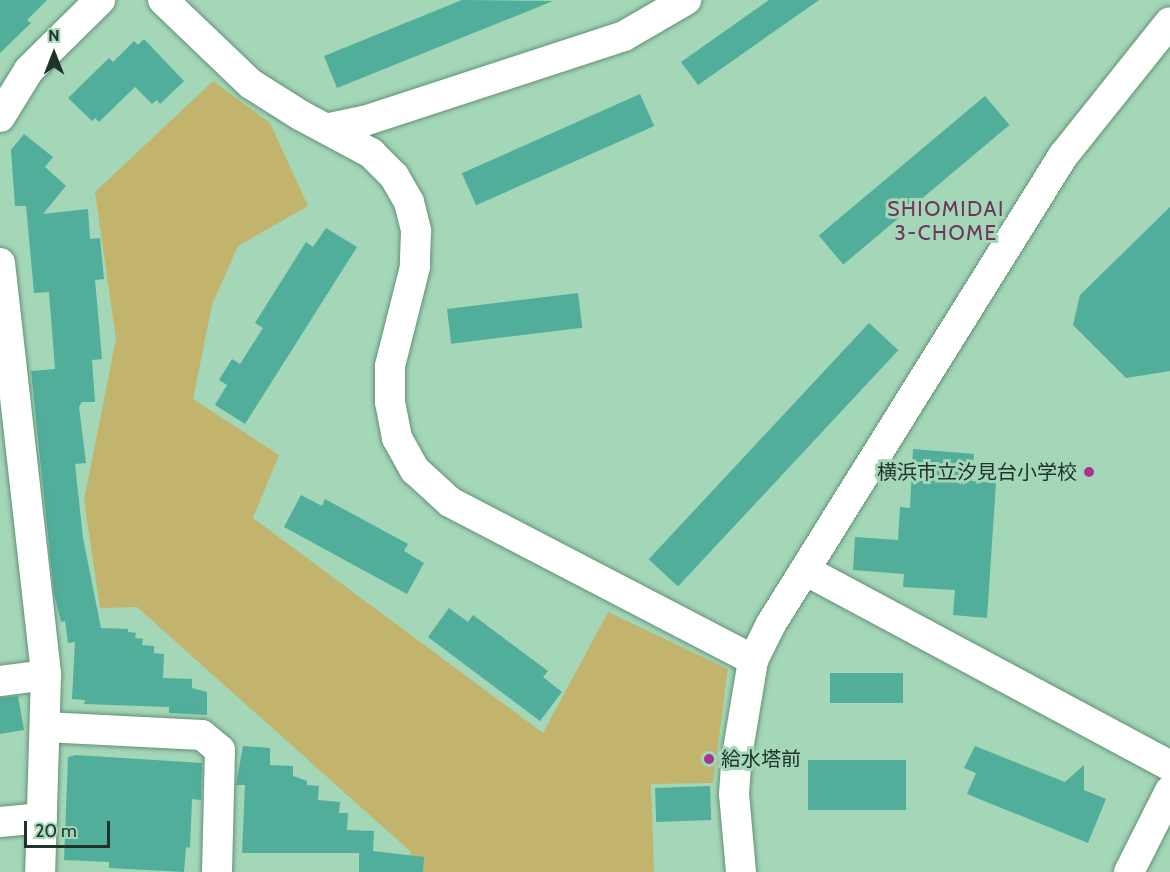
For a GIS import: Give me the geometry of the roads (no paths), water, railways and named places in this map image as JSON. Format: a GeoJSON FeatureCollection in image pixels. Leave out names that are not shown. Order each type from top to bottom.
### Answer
{"type":"FeatureCollection","features":[{"type":"Feature","properties":{"kind":"street"},"geometry":{"type":"LineString","coordinates":[[1,110],[29,70],[100,0]]}},
{"type":"Feature","properties":{"kind":"street"},"geometry":{"type":"LineString","coordinates":[[163,0],[251,84],[300,115],[330,128],[371,153],[394,176],[409,202],[416,231],[415,267],[390,377],[397,438],[415,470],[450,502],[753,660]]}},
{"type":"Feature","properties":{"kind":"street"},"geometry":{"type":"LineString","coordinates":[[330,128],[364,121],[624,36],[686,0]]}},
{"type":"Feature","properties":{"kind":"street"},"geometry":{"type":"LineString","coordinates":[[741,872],[734,794],[742,714],[753,660],[805,570],[1063,156],[1170,22]]}},
{"type":"Feature","properties":{"kind":"street"},"geometry":{"type":"LineString","coordinates":[[0,263],[46,675],[40,872]]}},
{"type":"Feature","properties":{"kind":"street"},"geometry":{"type":"LineString","coordinates":[[805,570],[1170,766]]}},
{"type":"Feature","properties":{"kind":"street"},"geometry":{"type":"LineString","coordinates":[[0,681],[46,675]]}},
{"type":"Feature","properties":{"kind":"street"},"geometry":{"type":"LineString","coordinates":[[45,727],[202,735],[220,750],[217,872]]}},
{"type":"Feature","properties":{"kind":"street"},"geometry":{"type":"LineString","coordinates":[[1129,872],[1170,792]]}},
{"type":"Feature","properties":{"kind":"street"},"geometry":{"type":"LineString","coordinates":[[0,822],[42,818]]}},
{"type":"Feature","properties":{"kind":"place","name":"横浜市立汐見台小学校"},"geometry":{"type":"Point","coordinates":[1089,472]}},
{"type":"Feature","properties":{"kind":"place","name":"給水塔前"},"geometry":{"type":"Point","coordinates":[709,759]}},
{"type":"Feature","properties":{"kind":"district","name":"SHIOMIDAI 3-CHOME"},"geometry":{"type":"Point","coordinates":[946,221]}}]}
